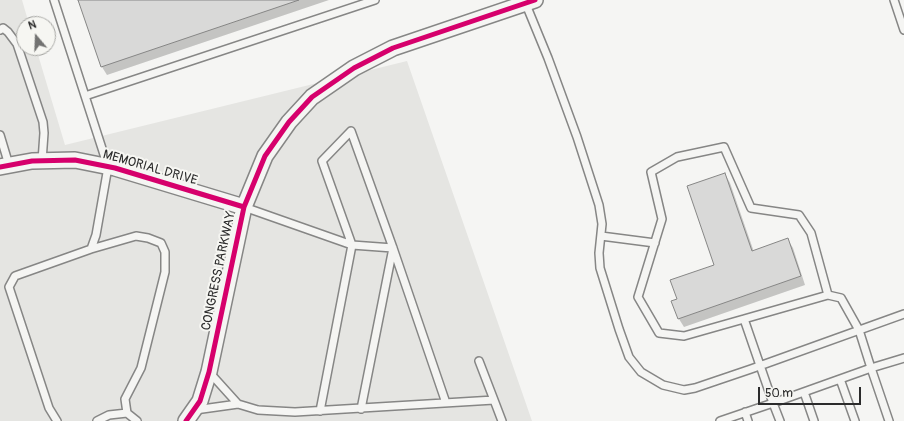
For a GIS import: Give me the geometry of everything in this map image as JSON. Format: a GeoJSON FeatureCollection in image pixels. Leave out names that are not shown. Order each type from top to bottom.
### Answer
{"type":"FeatureCollection","features":[{"type":"Feature","properties":{"kind":"street","name":"CONGRESS PARKWAY"},"geometry":{"type":"LineString","coordinates":[[189,416],[200,401],[209,372],[244,207],[265,156],[288,122],[312,97],[354,68],[393,48],[528,1]]}},
{"type":"Feature","properties":{"kind":"street","name":"MEMORIAL DRIVE"},"geometry":{"type":"LineString","coordinates":[[4,166],[42,161],[75,160],[108,167],[244,207]]}},
{"type":"Feature","properties":{"kind":"lane"},"geometry":{"type":"LineString","coordinates":[[54,0],[108,167],[96,235],[91,249]]}},
{"type":"Feature","properties":{"kind":"lane"},"geometry":{"type":"LineString","coordinates":[[85,96],[375,0]]}},
{"type":"Feature","properties":{"kind":"lane"},"geometry":{"type":"LineString","coordinates":[[894,0],[904,30]]}},
{"type":"Feature","properties":{"kind":"lane"},"geometry":{"type":"LineString","coordinates":[[528,1],[599,205],[602,224],[599,253],[600,268],[629,357],[641,372],[663,385],[684,390],[695,388],[761,366],[904,314]]}},
{"type":"Feature","properties":{"kind":"lane"},"geometry":{"type":"LineString","coordinates":[[0,30],[3,28],[8,32],[16,44],[43,122],[44,133],[42,161]]}},
{"type":"Feature","properties":{"kind":"lane"},"geometry":{"type":"LineString","coordinates":[[320,411],[352,245],[322,161],[351,131],[446,403]]}},
{"type":"Feature","properties":{"kind":"lane"},"geometry":{"type":"LineString","coordinates":[[0,135],[4,166]]}},
{"type":"Feature","properties":{"kind":"lane"},"geometry":{"type":"LineString","coordinates":[[828,295],[811,233],[799,215],[751,208],[724,147],[677,157],[650,172],[662,218],[638,297],[659,333],[684,336],[828,295],[841,298],[859,330],[889,421]]}},
{"type":"Feature","properties":{"kind":"lane"},"geometry":{"type":"LineString","coordinates":[[244,207],[352,245],[393,248]]}},
{"type":"Feature","properties":{"kind":"lane"},"geometry":{"type":"LineString","coordinates":[[57,421],[49,408],[8,287],[15,276],[91,249],[136,236],[148,238],[161,243],[165,252],[165,272],[141,368],[125,399],[127,413],[137,421]]}},
{"type":"Feature","properties":{"kind":"lane"},"geometry":{"type":"LineString","coordinates":[[601,236],[655,243]]}},
{"type":"Feature","properties":{"kind":"lane"},"geometry":{"type":"LineString","coordinates":[[361,409],[393,248]]}},
{"type":"Feature","properties":{"kind":"lane"},"geometry":{"type":"LineString","coordinates":[[744,319],[780,421]]}},
{"type":"Feature","properties":{"kind":"lane"},"geometry":{"type":"LineString","coordinates":[[720,421],[871,368],[904,358]]}},
{"type":"Feature","properties":{"kind":"lane"},"geometry":{"type":"LineString","coordinates":[[479,361],[502,421]]}},
{"type":"Feature","properties":{"kind":"lane"},"geometry":{"type":"LineString","coordinates":[[209,372],[238,404]]}},
{"type":"Feature","properties":{"kind":"lane"},"geometry":{"type":"LineString","coordinates":[[840,379],[855,421]]}},
{"type":"Feature","properties":{"kind":"lane"},"geometry":{"type":"LineString","coordinates":[[804,392],[814,421]]}},
{"type":"Feature","properties":{"kind":"lane"},"geometry":{"type":"LineString","coordinates":[[189,416],[238,404],[258,410],[295,412],[494,400]]}},
{"type":"Feature","properties":{"kind":"lane"},"geometry":{"type":"LineString","coordinates":[[745,412],[748,421]]}},
{"type":"Feature","properties":{"kind":"lane"},"geometry":{"type":"LineString","coordinates":[[97,421],[110,415],[127,413]]}},
{"type":"Feature","properties":{"kind":"shaded area"},"geometry":{"type":"Polygon","coordinates":[[[0,0],[22,0],[27,16],[16,16],[16,56],[38,56],[65,145],[407,61],[532,421],[0,421],[0,0]]]}},
{"type":"Feature","properties":{"kind":"building"},"geometry":{"type":"Polygon","coordinates":[[[78,0],[299,0],[101,67],[78,0]]]}},
{"type":"Feature","properties":{"kind":"building"},"geometry":{"type":"Polygon","coordinates":[[[725,173],[752,251],[788,238],[801,276],[678,319],[671,301],[677,299],[670,280],[714,265],[687,186],[725,173]]]}},
{"type":"Feature","properties":{"kind":"cycle path"},"geometry":{"type":"LineString","coordinates":[[186,421],[200,401],[209,372],[244,207],[265,156],[289,122],[312,97],[354,68],[393,48],[535,0]]}},
{"type":"Feature","properties":{"kind":"cycle path"},"geometry":{"type":"LineString","coordinates":[[0,167],[32,161],[75,160],[115,168],[244,207]]}}]}
